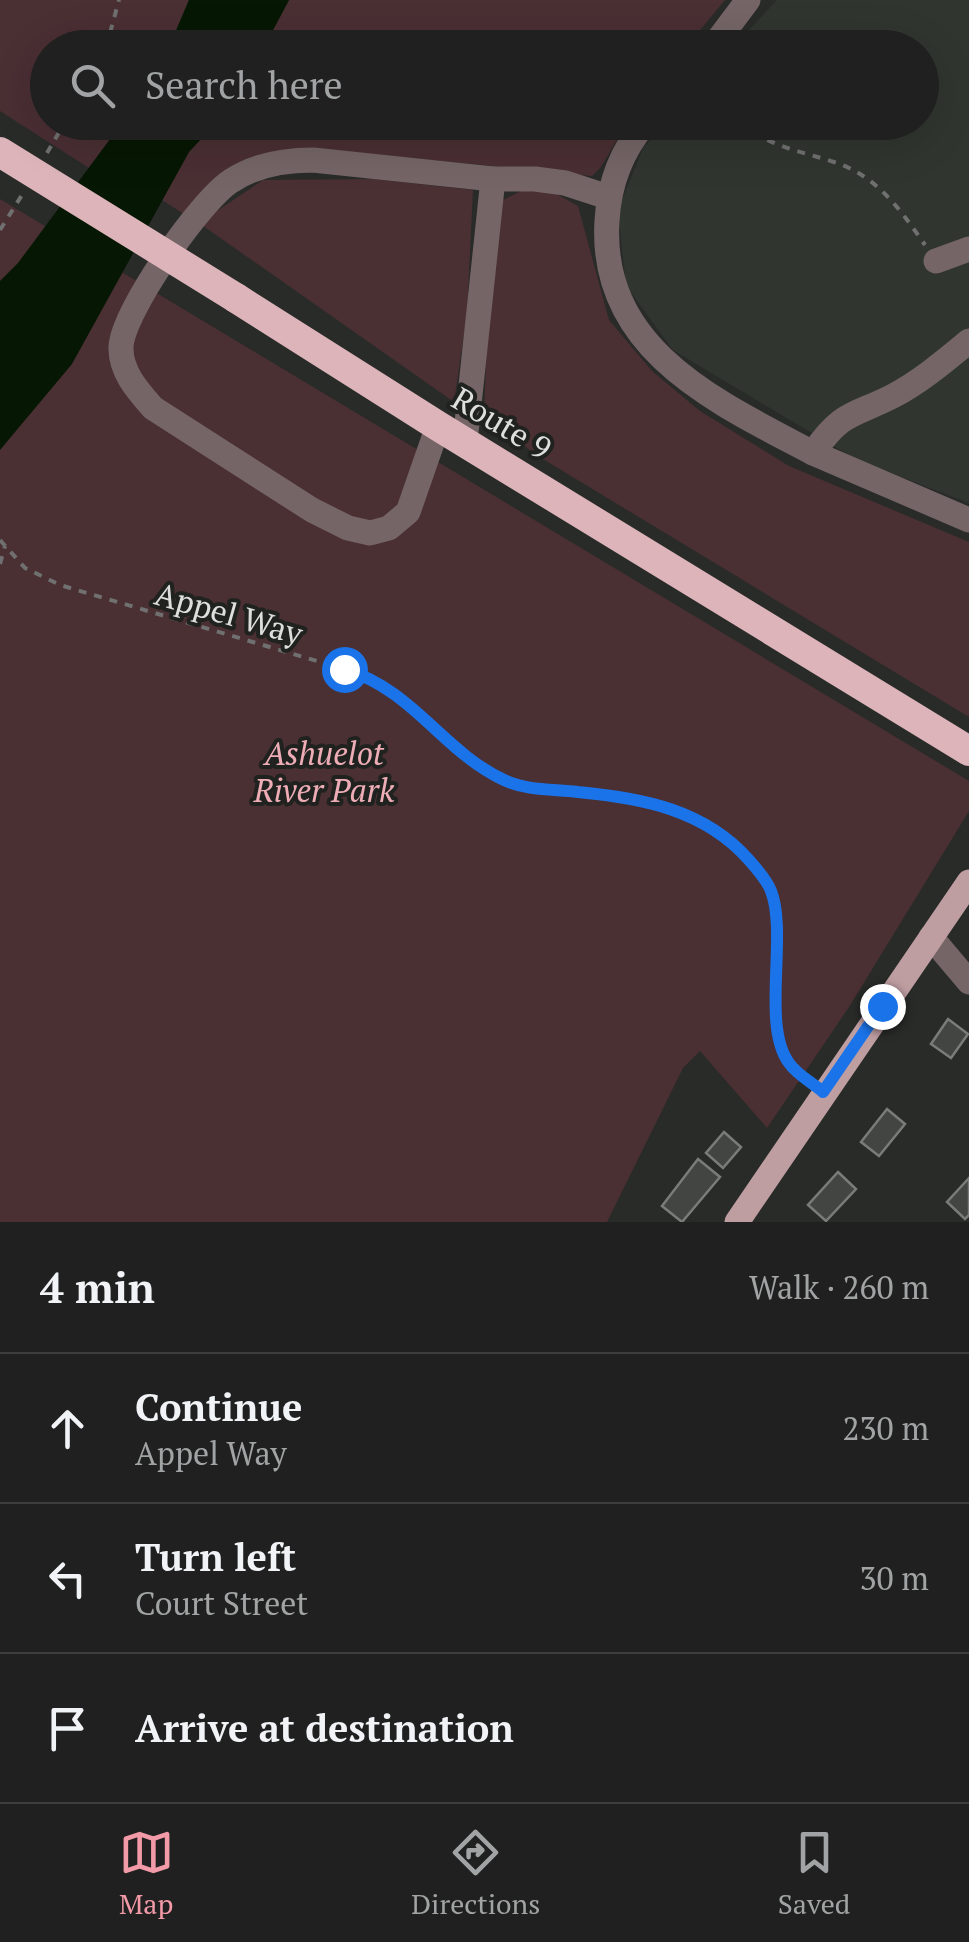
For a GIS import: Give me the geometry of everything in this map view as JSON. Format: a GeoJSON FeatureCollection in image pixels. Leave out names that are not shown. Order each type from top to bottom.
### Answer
{"type":"FeatureCollection","features":[{"type":"Feature","properties":{"kind":"highway","name":"Route 9"},"geometry":{"type":"LineString","coordinates":[[0,152],[969,752]]}},
{"type":"Feature","properties":{"kind":"main road"},"geometry":{"type":"LineString","coordinates":[[737,1222],[969,882]]}},
{"type":"Feature","properties":{"kind":"street"},"geometry":{"type":"LineString","coordinates":[[726,30],[748,0]]}},
{"type":"Feature","properties":{"kind":"street"},"geometry":{"type":"LineString","coordinates":[[633,140],[608,197],[606,236],[619,299],[633,326],[685,380],[813,452],[969,520]]}},
{"type":"Feature","properties":{"kind":"street"},"geometry":{"type":"LineString","coordinates":[[438,426],[408,512],[390,528],[370,533],[348,528],[312,510],[153,408],[134,387],[120,347],[128,320],[191,224],[231,180],[258,168],[286,160],[313,160],[493,179],[550,181],[608,197]]}},
{"type":"Feature","properties":{"kind":"street"},"geometry":{"type":"LineString","coordinates":[[465,442],[493,179]]}},
{"type":"Feature","properties":{"kind":"street"},"geometry":{"type":"LineString","coordinates":[[936,261],[969,250]]}},
{"type":"Feature","properties":{"kind":"street"},"geometry":{"type":"LineString","coordinates":[[813,452],[840,420],[894,396],[969,341]]}},
{"type":"Feature","properties":{"kind":"street"},"geometry":{"type":"LineString","coordinates":[[930,937],[969,982]]}},
{"type":"Feature","properties":{"kind":"path"},"geometry":{"type":"LineString","coordinates":[[111,30],[119,0]]}},
{"type":"Feature","properties":{"kind":"path"},"geometry":{"type":"LineString","coordinates":[[765,140],[835,162],[875,184],[898,204],[936,261]]}},
{"type":"Feature","properties":{"kind":"path"},"geometry":{"type":"LineString","coordinates":[[0,564],[2,543]]}},
{"type":"Feature","properties":{"kind":"path","name":"Appel Way"},"geometry":{"type":"LineString","coordinates":[[2,543],[25,568],[60,585],[371,677],[505,781],[543,791],[579,792],[674,809],[714,827],[739,850],[772,892],[776,1020],[781,1048],[789,1064],[823,1092]]}},
{"type":"Feature","properties":{"kind":"shaded area"},"geometry":{"type":"Polygon","coordinates":[[[189,0],[289,0],[273,30],[176,30],[189,0]]]}},
{"type":"Feature","properties":{"kind":"shaded area"},"geometry":{"type":"Polygon","coordinates":[[[777,0],[969,0],[969,503],[857,460],[673,350],[626,286],[618,210],[643,148],[650,140],[939,140],[939,30],[749,30],[777,0]]]}},
{"type":"Feature","properties":{"kind":"shaded area"},"geometry":{"type":"Polygon","coordinates":[[[109,140],[200,140],[189,152],[72,364],[0,450],[0,281],[18,263],[109,140]]]}},
{"type":"Feature","properties":{"kind":"green space"},"geometry":{"type":"Polygon","coordinates":[[[0,0],[189,0],[176,30],[30,30],[30,130],[0,111],[0,0]]]}},
{"type":"Feature","properties":{"kind":"green space"},"geometry":{"type":"Polygon","coordinates":[[[289,0],[725,0],[700,30],[273,30],[289,0]]]}},
{"type":"Feature","properties":{"kind":"green space"},"geometry":{"type":"Polygon","coordinates":[[[45,140],[110,140],[89,168],[45,140]]]}},
{"type":"Feature","properties":{"kind":"green space"},"geometry":{"type":"Polygon","coordinates":[[[200,140],[617,140],[592,176],[331,150],[280,151],[187,216],[162,200],[200,140]]]}},
{"type":"Feature","properties":{"kind":"green space"},"geometry":{"type":"Polygon","coordinates":[[[373,179],[473,190],[467,314],[454,402],[199,223],[263,180],[373,179]]]}},
{"type":"Feature","properties":{"kind":"green space"},"geometry":{"type":"Polygon","coordinates":[[[523,190],[553,192],[578,206],[609,320],[652,371],[700,411],[789,466],[969,542],[969,717],[533,453],[484,410],[491,253],[503,200],[523,190]]]}},
{"type":"Feature","properties":{"kind":"green space","name":"Ashuelot River Park"},"geometry":{"type":"Polygon","coordinates":[[[0,199],[969,781],[969,811],[849,1007],[767,1128],[700,1051],[683,1068],[607,1222],[0,1222],[0,199]]]}},
{"type":"Feature","properties":{"kind":"building"},"geometry":{"type":"Polygon","coordinates":[[[948,1019],[968,1034],[951,1058],[931,1044],[948,1019]]]}},
{"type":"Feature","properties":{"kind":"building"},"geometry":{"type":"Polygon","coordinates":[[[887,1109],[905,1124],[879,1156],[861,1142],[887,1109]]]}},
{"type":"Feature","properties":{"kind":"building"},"geometry":{"type":"Polygon","coordinates":[[[724,1132],[741,1147],[723,1168],[706,1153],[724,1132]]]}},
{"type":"Feature","properties":{"kind":"building"},"geometry":{"type":"Polygon","coordinates":[[[698,1159],[720,1177],[682,1222],[662,1206],[698,1159]]]}},
{"type":"Feature","properties":{"kind":"building"},"geometry":{"type":"Polygon","coordinates":[[[838,1172],[856,1189],[826,1221],[808,1205],[838,1172]]]}},
{"type":"Feature","properties":{"kind":"building"},"geometry":{"type":"Polygon","coordinates":[[[969,1178],[969,1215],[965,1219],[947,1202],[969,1178]]]}},
{"type":"Feature","properties":{"kind":"route"},"geometry":{"type":"LineString","coordinates":[[344,669],[371,677],[399,696],[448,740],[505,781],[543,791],[579,792],[674,809],[714,827],[739,850],[772,892],[776,1020],[781,1048],[789,1064],[823,1092],[882,1006]]}}]}
